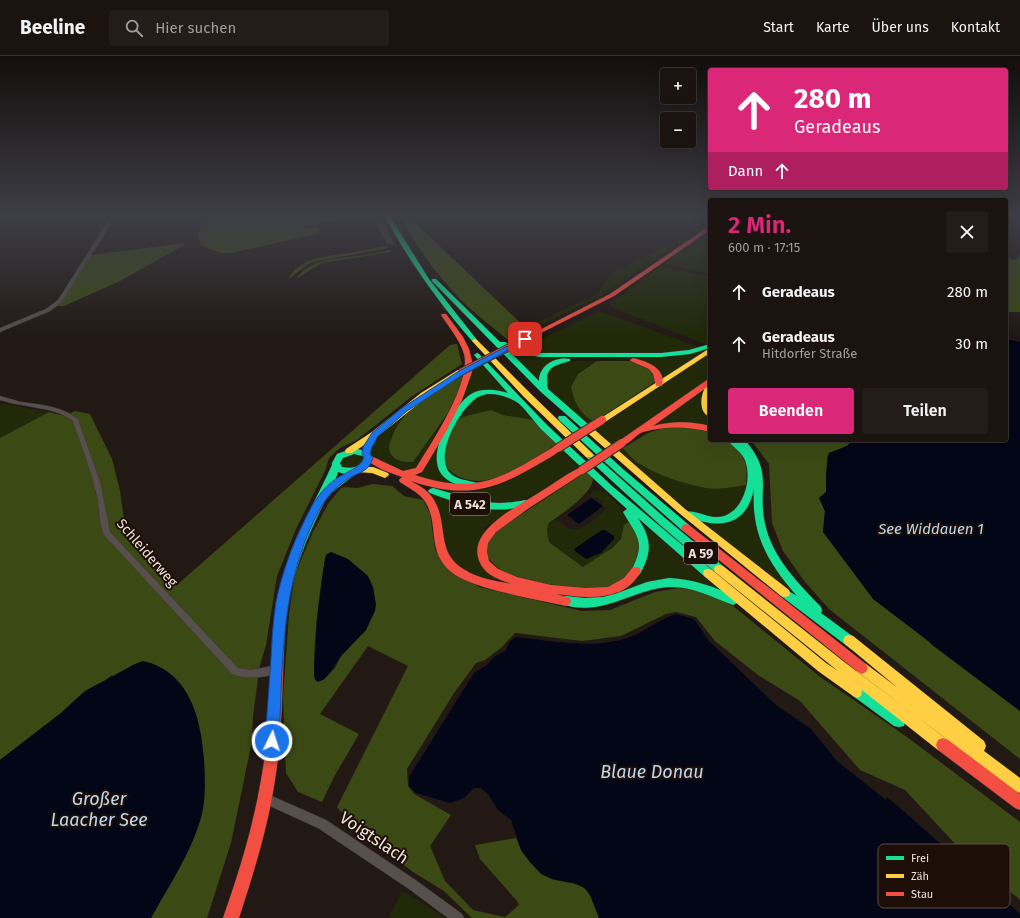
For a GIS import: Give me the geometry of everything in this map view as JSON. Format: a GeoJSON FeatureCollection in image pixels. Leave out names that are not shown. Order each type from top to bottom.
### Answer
{"type":"FeatureCollection","features":[{"type":"Feature","properties":{"kind":"main road","name":"A 59"},"geometry":{"type":"LineString","coordinates":[[408,255],[444,305],[482,348],[531,400],[614,478],[672,529],[746,590],[871,690],[1020,803]]}},
{"type":"Feature","properties":{"kind":"main road","name":"A 59"},"geometry":{"type":"LineString","coordinates":[[415,255],[451,303],[490,346],[528,386],[615,466],[755,584],[884,684],[1020,786]]}},
{"type":"Feature","properties":{"kind":"main road"},"geometry":{"type":"LineString","coordinates":[[231,918],[256,841],[265,798],[271,758],[279,627],[282,602],[288,574],[308,523],[334,476],[336,463],[340,456],[375,434],[418,400],[461,372],[612,295],[670,255]]}},
{"type":"Feature","properties":{"kind":"main road"},"geometry":{"type":"LineString","coordinates":[[404,477],[419,470],[464,384],[469,362],[467,354],[454,329],[416,273],[415,266]]}},
{"type":"Feature","properties":{"kind":"main road"},"geometry":{"type":"LineString","coordinates":[[434,280],[544,390],[682,511],[1020,777]]}},
{"type":"Feature","properties":{"kind":"main road"},"geometry":{"type":"LineString","coordinates":[[483,328],[513,349],[539,354],[661,355],[690,352],[708,347]]}},
{"type":"Feature","properties":{"kind":"main road"},"geometry":{"type":"LineString","coordinates":[[454,329],[520,402],[609,488],[822,667],[900,722],[1020,812]]}},
{"type":"Feature","properties":{"kind":"main road","name":"A 542"},"geometry":{"type":"LineString","coordinates":[[356,471],[373,470],[455,489],[469,490],[491,486],[503,481],[558,448],[708,351]]}},
{"type":"Feature","properties":{"kind":"main road"},"geometry":{"type":"LineString","coordinates":[[544,390],[541,377],[542,373],[548,366],[561,360],[576,359],[637,361],[655,369],[659,377],[659,384]]}},
{"type":"Feature","properties":{"kind":"main road","name":"A 542"},"geometry":{"type":"LineString","coordinates":[[367,456],[385,468],[404,477],[479,507],[507,507],[540,498],[708,383]]}},
{"type":"Feature","properties":{"kind":"main road"},"geometry":{"type":"LineString","coordinates":[[708,388],[704,393],[703,399],[708,412]]}},
{"type":"Feature","properties":{"kind":"main road"},"geometry":{"type":"LineString","coordinates":[[491,486],[466,484],[449,476],[442,469],[439,461],[442,444],[462,407],[472,396],[486,392],[502,393],[520,402]]}},
{"type":"Feature","properties":{"kind":"main road"},"geometry":{"type":"LineString","coordinates":[[637,433],[674,424],[690,424],[708,428]]}},
{"type":"Feature","properties":{"kind":"main road"},"geometry":{"type":"LineString","coordinates":[[325,493],[342,479],[366,465],[368,447],[375,434]]}},
{"type":"Feature","properties":{"kind":"main road"},"geometry":{"type":"LineString","coordinates":[[682,511],[701,518],[716,521],[729,519],[738,513],[744,505],[751,470],[745,453],[733,442]]}},
{"type":"Feature","properties":{"kind":"main road"},"geometry":{"type":"LineString","coordinates":[[743,442],[755,456],[759,464],[761,473],[757,507],[766,542],[781,569],[800,593],[855,646]]}},
{"type":"Feature","properties":{"kind":"main road"},"geometry":{"type":"LineString","coordinates":[[349,451],[359,451],[367,456]]}},
{"type":"Feature","properties":{"kind":"main road"},"geometry":{"type":"LineString","coordinates":[[336,466],[344,472],[356,471]]}},
{"type":"Feature","properties":{"kind":"main road"},"geometry":{"type":"LineString","coordinates":[[404,477],[421,490],[433,507],[438,543],[443,556],[453,568],[468,577],[560,600],[583,603],[604,602],[648,586],[679,582],[696,585],[719,593],[752,609]]}},
{"type":"Feature","properties":{"kind":"main road"},"geometry":{"type":"LineString","coordinates":[[540,498],[487,534],[482,546],[482,556],[486,565],[496,574],[511,580],[568,593],[600,593],[611,590],[631,579],[638,572],[643,559],[645,547],[642,533],[636,522],[609,488]]}},
{"type":"Feature","properties":{"kind":"street"},"geometry":{"type":"LineString","coordinates":[[0,330],[48,310],[60,301],[89,255]]}},
{"type":"Feature","properties":{"kind":"street","name":"Schleiderweg"},"geometry":{"type":"LineString","coordinates":[[0,398],[60,410],[76,420],[98,485],[101,496],[102,521],[107,533],[235,671],[242,674],[251,675],[277,669]]}},
{"type":"Feature","properties":{"kind":"street","name":"Voigtslach"},"geometry":{"type":"LineString","coordinates":[[265,798],[322,824],[413,885],[458,918]]}},
{"type":"Feature","properties":{"kind":"green space"},"geometry":{"type":"Polygon","coordinates":[[[91,255],[166,255],[120,281],[64,306],[57,306],[64,298],[91,255]]]}},
{"type":"Feature","properties":{"kind":"green space"},"geometry":{"type":"Polygon","coordinates":[[[349,255],[312,262],[288,280],[299,266],[306,262],[324,257],[349,255]]]}},
{"type":"Feature","properties":{"kind":"green space"},"geometry":{"type":"Polygon","coordinates":[[[371,255],[322,263],[296,279],[301,272],[308,267],[323,261],[371,255]]]}},
{"type":"Feature","properties":{"kind":"green space"},"geometry":{"type":"Polygon","coordinates":[[[424,255],[449,255],[529,331],[509,341],[470,309],[433,268],[424,255]]]}},
{"type":"Feature","properties":{"kind":"green space"},"geometry":{"type":"Polygon","coordinates":[[[647,255],[661,255],[603,295],[529,331],[524,328],[595,295],[615,271],[647,255]]]}},
{"type":"Feature","properties":{"kind":"green space"},"geometry":{"type":"Polygon","coordinates":[[[675,255],[708,255],[708,274],[664,264],[675,255]]]}},
{"type":"Feature","properties":{"kind":"green space"},"geometry":{"type":"Polygon","coordinates":[[[1020,255],[1020,312],[1008,312],[1008,258],[1016,260],[1020,255]]]}},
{"type":"Feature","properties":{"kind":"green space"},"geometry":{"type":"Polygon","coordinates":[[[660,266],[708,277],[708,343],[705,344],[611,307],[609,304],[660,266]]]}},
{"type":"Feature","properties":{"kind":"green space"},"geometry":{"type":"Polygon","coordinates":[[[597,312],[602,312],[702,348],[680,352],[540,353],[521,349],[597,312]]]}},
{"type":"Feature","properties":{"kind":"green space"},"geometry":{"type":"Polygon","coordinates":[[[457,344],[462,364],[411,397],[357,440],[340,448],[329,458],[325,471],[296,529],[277,576],[266,645],[260,665],[253,715],[252,741],[231,843],[207,918],[151,918],[168,886],[112,675],[101,684],[85,691],[61,713],[0,760],[0,438],[49,412],[65,416],[75,411],[90,414],[112,459],[120,491],[125,527],[178,584],[450,345],[457,344]]]}},
{"type":"Feature","properties":{"kind":"green space"},"geometry":{"type":"Polygon","coordinates":[[[706,349],[662,380],[635,360],[582,358],[554,362],[539,380],[508,351],[641,357],[706,349]]]}},
{"type":"Feature","properties":{"kind":"green space"},"geometry":{"type":"Polygon","coordinates":[[[708,354],[708,380],[612,445],[595,430],[708,354]]]}},
{"type":"Feature","properties":{"kind":"green space"},"geometry":{"type":"Polygon","coordinates":[[[577,361],[597,361],[578,374],[594,422],[588,426],[549,390],[545,372],[556,365],[577,361]]]}},
{"type":"Feature","properties":{"kind":"green space"},"geometry":{"type":"Polygon","coordinates":[[[597,361],[634,361],[648,366],[656,381],[594,422],[578,407],[571,387],[578,374],[597,361]]]}},
{"type":"Feature","properties":{"kind":"green space"},"geometry":{"type":"Polygon","coordinates":[[[481,365],[507,392],[491,390],[458,408],[461,488],[419,477],[471,371],[481,365]]]}},
{"type":"Feature","properties":{"kind":"green space"},"geometry":{"type":"Polygon","coordinates":[[[466,374],[448,413],[413,462],[395,459],[389,450],[389,447],[396,428],[403,418],[433,393],[466,374]]]}},
{"type":"Feature","properties":{"kind":"green space"},"geometry":{"type":"Polygon","coordinates":[[[701,391],[708,412],[708,427],[651,427],[701,391]]]}},
{"type":"Feature","properties":{"kind":"green space"},"geometry":{"type":"Polygon","coordinates":[[[492,393],[510,398],[534,420],[503,415],[491,410],[458,418],[464,408],[475,398],[492,393]]]}},
{"type":"Feature","properties":{"kind":"green space"},"geometry":{"type":"Polygon","coordinates":[[[0,403],[49,412],[0,438],[0,403]]]}},
{"type":"Feature","properties":{"kind":"green space"},"geometry":{"type":"Polygon","coordinates":[[[412,409],[444,418],[417,469],[409,472],[375,459],[371,449],[384,432],[412,409]]]}},
{"type":"Feature","properties":{"kind":"green space"},"geometry":{"type":"Polygon","coordinates":[[[491,410],[503,415],[534,420],[557,444],[502,476],[487,480],[473,481],[459,476],[445,466],[444,446],[458,418],[491,410]]]}},
{"type":"Feature","properties":{"kind":"green space"},"geometry":{"type":"Polygon","coordinates":[[[669,426],[708,431],[708,442],[731,442],[737,447],[747,465],[746,485],[711,489],[662,475],[638,463],[623,448],[648,433],[669,426]]]}},
{"type":"Feature","properties":{"kind":"green space"},"geometry":{"type":"Polygon","coordinates":[[[752,442],[850,442],[847,446],[829,453],[827,457],[826,493],[819,498],[825,511],[823,532],[933,646],[1020,711],[1020,759],[829,609],[805,582],[783,551],[772,523],[769,464],[752,442]]]}},
{"type":"Feature","properties":{"kind":"green space"},"geometry":{"type":"Polygon","coordinates":[[[623,448],[632,457],[686,483],[707,488],[730,488],[746,485],[741,506],[720,519],[691,511],[617,451],[623,448]]]}},
{"type":"Feature","properties":{"kind":"green space"},"geometry":{"type":"Polygon","coordinates":[[[561,449],[580,467],[543,490],[519,501],[491,504],[475,502],[460,498],[435,487],[454,491],[487,489],[516,477],[561,449]]]}},
{"type":"Feature","properties":{"kind":"green space"},"geometry":{"type":"Polygon","coordinates":[[[354,454],[361,455],[364,459],[361,467],[348,469],[341,465],[342,460],[347,456],[354,454]]]}},
{"type":"Feature","properties":{"kind":"green space"},"geometry":{"type":"Polygon","coordinates":[[[586,472],[593,478],[592,484],[588,491],[576,503],[549,523],[547,531],[550,543],[583,567],[612,548],[621,539],[624,525],[628,522],[638,532],[640,556],[625,578],[606,588],[568,589],[503,573],[487,557],[487,541],[499,529],[586,472]]]}},
{"type":"Feature","properties":{"kind":"green space"},"geometry":{"type":"Polygon","coordinates":[[[372,484],[392,486],[404,496],[423,500],[430,513],[435,549],[443,564],[479,587],[582,611],[610,610],[655,592],[678,588],[704,591],[733,606],[819,676],[907,737],[1020,822],[1020,900],[1010,891],[1010,844],[955,844],[905,790],[860,770],[800,701],[758,675],[715,641],[696,617],[676,612],[666,614],[621,636],[582,641],[515,633],[502,647],[485,660],[476,663],[454,693],[407,769],[408,786],[414,794],[451,815],[430,846],[445,881],[473,910],[505,917],[519,905],[480,859],[475,845],[516,838],[530,862],[540,872],[552,879],[576,884],[584,888],[593,902],[599,918],[472,918],[444,891],[413,872],[355,828],[337,807],[408,666],[368,646],[320,714],[359,734],[334,777],[322,802],[298,792],[286,773],[283,697],[289,614],[295,574],[313,532],[328,504],[340,489],[344,487],[358,488],[372,484]],[[327,554],[322,577],[315,637],[315,680],[323,680],[335,668],[341,656],[366,630],[369,622],[364,572],[341,556],[327,554]]]}},
{"type":"Feature","properties":{"kind":"green space"},"geometry":{"type":"Polygon","coordinates":[[[597,490],[606,492],[633,522],[622,537],[611,548],[583,567],[550,543],[547,536],[547,530],[549,524],[554,519],[557,521],[559,520],[571,529],[583,527],[607,509],[601,504],[603,502],[596,497],[594,499],[589,495],[597,490]]]}},
{"type":"Feature","properties":{"kind":"green space"},"geometry":{"type":"Polygon","coordinates":[[[431,494],[517,508],[484,528],[487,531],[478,549],[478,558],[483,568],[645,568],[648,551],[643,524],[717,588],[682,579],[668,578],[654,580],[627,589],[486,579],[466,572],[449,557],[431,494]]]}},
{"type":"Feature","properties":{"kind":"green space"},"geometry":{"type":"Polygon","coordinates":[[[752,495],[755,511],[794,593],[700,521],[736,520],[747,509],[752,495]]]}},
{"type":"Feature","properties":{"kind":"green space"},"geometry":{"type":"Polygon","coordinates":[[[403,891],[446,918],[388,918],[403,891]]]}},
{"type":"Feature","properties":{"kind":"water","name":"See Widdauen 1"},"geometry":{"type":"Polygon","coordinates":[[[1008,339],[1020,342],[1020,711],[873,599],[823,532],[825,511],[819,498],[826,492],[826,473],[829,453],[847,446],[850,442],[1008,442],[1008,339]]]}},
{"type":"Feature","properties":{"kind":"water"},"geometry":{"type":"Polygon","coordinates":[[[591,498],[603,506],[579,524],[567,515],[591,498]]]}},
{"type":"Feature","properties":{"kind":"water"},"geometry":{"type":"Polygon","coordinates":[[[602,530],[605,530],[614,536],[614,539],[601,553],[586,559],[575,551],[574,549],[602,530]]]}},
{"type":"Feature","properties":{"kind":"water"},"geometry":{"type":"Polygon","coordinates":[[[331,552],[348,559],[368,576],[373,587],[376,604],[375,611],[366,630],[341,656],[329,674],[323,680],[317,682],[314,676],[317,619],[325,558],[327,554],[331,552]]]}},
{"type":"Feature","properties":{"kind":"water","name":"Blaue Donau"},"geometry":{"type":"Polygon","coordinates":[[[676,614],[694,619],[709,641],[776,705],[811,729],[837,761],[886,800],[887,797],[940,844],[878,844],[878,908],[1010,908],[1010,905],[1020,914],[1020,918],[599,918],[590,895],[585,888],[574,883],[552,879],[541,874],[530,862],[521,850],[511,820],[498,810],[488,794],[481,788],[474,788],[464,798],[450,803],[416,793],[409,786],[409,777],[474,673],[487,665],[494,657],[506,650],[510,641],[516,637],[576,644],[606,643],[635,635],[676,614]]]}},
{"type":"Feature","properties":{"kind":"water","name":"Großer Laacher See"},"geometry":{"type":"Polygon","coordinates":[[[143,661],[159,666],[172,675],[182,686],[190,698],[200,728],[204,759],[205,786],[202,814],[192,842],[173,880],[151,918],[0,918],[0,760],[61,713],[85,691],[143,661]]]}},
{"type":"Feature","properties":{"kind":"traffic: fast"},"geometry":{"type":"LineString","coordinates":[[410,255],[427,281],[475,341]]}},
{"type":"Feature","properties":{"kind":"traffic: fast"},"geometry":{"type":"LineString","coordinates":[[434,280],[544,390],[593,433]]}},
{"type":"Feature","properties":{"kind":"traffic: fast"},"geometry":{"type":"LineString","coordinates":[[503,343],[513,349],[539,355],[661,355],[690,352],[708,347]]}},
{"type":"Feature","properties":{"kind":"traffic: fast"},"geometry":{"type":"LineString","coordinates":[[477,355],[544,427],[609,488],[708,573]]}},
{"type":"Feature","properties":{"kind":"traffic: fast"},"geometry":{"type":"LineString","coordinates":[[544,390],[543,377],[547,368],[555,363],[568,360]]}},
{"type":"Feature","properties":{"kind":"traffic: fast"},"geometry":{"type":"LineString","coordinates":[[474,485],[453,479],[444,471],[441,463],[441,452],[449,429],[462,407],[477,394],[497,392],[516,399]]}},
{"type":"Feature","properties":{"kind":"traffic: fast"},"geometry":{"type":"LineString","coordinates":[[562,418],[621,472],[686,528]]}},
{"type":"Feature","properties":{"kind":"traffic: fast"},"geometry":{"type":"LineString","coordinates":[[689,514],[698,518],[718,521],[728,519],[741,509],[749,493],[751,483],[751,466],[748,458],[733,442]]}},
{"type":"Feature","properties":{"kind":"traffic: fast"},"geometry":{"type":"LineString","coordinates":[[742,442],[756,462],[759,471],[758,511],[760,524],[769,548],[782,571],[817,610]]}},
{"type":"Feature","properties":{"kind":"traffic: fast"},"geometry":{"type":"LineString","coordinates":[[354,451],[366,454],[368,458],[364,466],[351,472],[338,469],[336,463],[340,456],[354,451]]}},
{"type":"Feature","properties":{"kind":"traffic: fast"},"geometry":{"type":"LineString","coordinates":[[589,455],[662,521],[719,569]]}},
{"type":"Feature","properties":{"kind":"traffic: fast"},"geometry":{"type":"LineString","coordinates":[[278,649],[280,617],[286,585],[295,554],[336,466]]}},
{"type":"Feature","properties":{"kind":"traffic: fast"},"geometry":{"type":"LineString","coordinates":[[329,490],[353,472]]}},
{"type":"Feature","properties":{"kind":"traffic: fast"},"geometry":{"type":"LineString","coordinates":[[433,491],[467,503],[489,507],[512,506],[525,503]]}},
{"type":"Feature","properties":{"kind":"traffic: fast"},"geometry":{"type":"LineString","coordinates":[[628,512],[634,519],[642,533],[644,540],[641,563],[636,571]]}},
{"type":"Feature","properties":{"kind":"traffic: fast"},"geometry":{"type":"LineString","coordinates":[[566,601],[584,603],[603,602],[615,599],[647,586],[669,583],[697,586],[733,600]]}},
{"type":"Feature","properties":{"kind":"traffic: fast"},"geometry":{"type":"LineString","coordinates":[[785,593],[855,645]]}},
{"type":"Feature","properties":{"kind":"traffic: fast"},"geometry":{"type":"LineString","coordinates":[[857,692],[899,721]]}},
{"type":"Feature","properties":{"kind":"traffic: slow"},"geometry":{"type":"LineString","coordinates":[[475,341],[527,395],[589,455]]}},
{"type":"Feature","properties":{"kind":"traffic: slow"},"geometry":{"type":"LineString","coordinates":[[602,420],[708,351]]}},
{"type":"Feature","properties":{"kind":"traffic: slow"},"geometry":{"type":"LineString","coordinates":[[349,451],[375,434],[424,395],[461,372]]}},
{"type":"Feature","properties":{"kind":"traffic: slow"},"geometry":{"type":"LineString","coordinates":[[708,389],[705,397],[708,411]]}},
{"type":"Feature","properties":{"kind":"traffic: slow"},"geometry":{"type":"LineString","coordinates":[[593,433],[682,511],[785,593]]}},
{"type":"Feature","properties":{"kind":"traffic: slow"},"geometry":{"type":"LineString","coordinates":[[360,470],[373,470],[385,475]]}},
{"type":"Feature","properties":{"kind":"traffic: slow"},"geometry":{"type":"LineString","coordinates":[[719,569],[839,665],[943,745]]}},
{"type":"Feature","properties":{"kind":"traffic: slow"},"geometry":{"type":"LineString","coordinates":[[708,573],[822,667],[857,692]]}},
{"type":"Feature","properties":{"kind":"traffic: slow"},"geometry":{"type":"LineString","coordinates":[[849,640],[979,746]]}},
{"type":"Feature","properties":{"kind":"traffic: slow"},"geometry":{"type":"LineString","coordinates":[[862,668],[1020,786]]}},
{"type":"Feature","properties":{"kind":"traffic: jam"},"geometry":{"type":"LineString","coordinates":[[525,339],[612,295],[670,255]]}},
{"type":"Feature","properties":{"kind":"traffic: jam"},"geometry":{"type":"LineString","coordinates":[[404,474],[413,473],[419,470],[450,416],[458,400],[468,372],[469,361],[466,349],[460,337],[444,315]]}},
{"type":"Feature","properties":{"kind":"traffic: jam"},"geometry":{"type":"LineString","coordinates":[[461,372],[525,339]]}},
{"type":"Feature","properties":{"kind":"traffic: jam"},"geometry":{"type":"LineString","coordinates":[[633,360],[651,367],[657,374],[659,384]]}},
{"type":"Feature","properties":{"kind":"traffic: jam"},"geometry":{"type":"LineString","coordinates":[[622,443],[708,383]]}},
{"type":"Feature","properties":{"kind":"traffic: jam"},"geometry":{"type":"LineString","coordinates":[[558,448],[602,420]]}},
{"type":"Feature","properties":{"kind":"traffic: jam"},"geometry":{"type":"LineString","coordinates":[[645,430],[661,426],[678,425],[694,425],[708,428]]}},
{"type":"Feature","properties":{"kind":"traffic: jam"},"geometry":{"type":"LineString","coordinates":[[582,470],[622,443]]}},
{"type":"Feature","properties":{"kind":"traffic: jam"},"geometry":{"type":"LineString","coordinates":[[368,458],[386,468],[419,480],[441,486],[460,488],[492,484],[558,448]]}},
{"type":"Feature","properties":{"kind":"traffic: jam"},"geometry":{"type":"LineString","coordinates":[[582,470],[517,512],[490,532],[485,538],[482,546],[484,561],[494,572],[517,582],[551,589],[585,593],[609,591],[621,586],[628,581],[636,571]]}},
{"type":"Feature","properties":{"kind":"traffic: jam"},"geometry":{"type":"LineString","coordinates":[[403,480],[420,491],[430,502],[435,515],[442,552],[453,568],[460,573],[477,580],[566,601]]}},
{"type":"Feature","properties":{"kind":"traffic: jam"},"geometry":{"type":"LineString","coordinates":[[686,528],[862,668]]}},
{"type":"Feature","properties":{"kind":"traffic: jam"},"geometry":{"type":"LineString","coordinates":[[231,918],[255,844],[268,780],[274,724],[278,649]]}},
{"type":"Feature","properties":{"kind":"traffic: jam"},"geometry":{"type":"LineString","coordinates":[[943,745],[1020,803]]}},
{"type":"Feature","properties":{"kind":"route"},"geometry":{"type":"LineString","coordinates":[[272,741],[282,602],[288,574],[298,546],[308,523],[325,493],[348,475],[364,468],[368,462],[368,456],[366,454],[368,447],[375,434],[404,410],[461,372],[525,339]]}}]}
